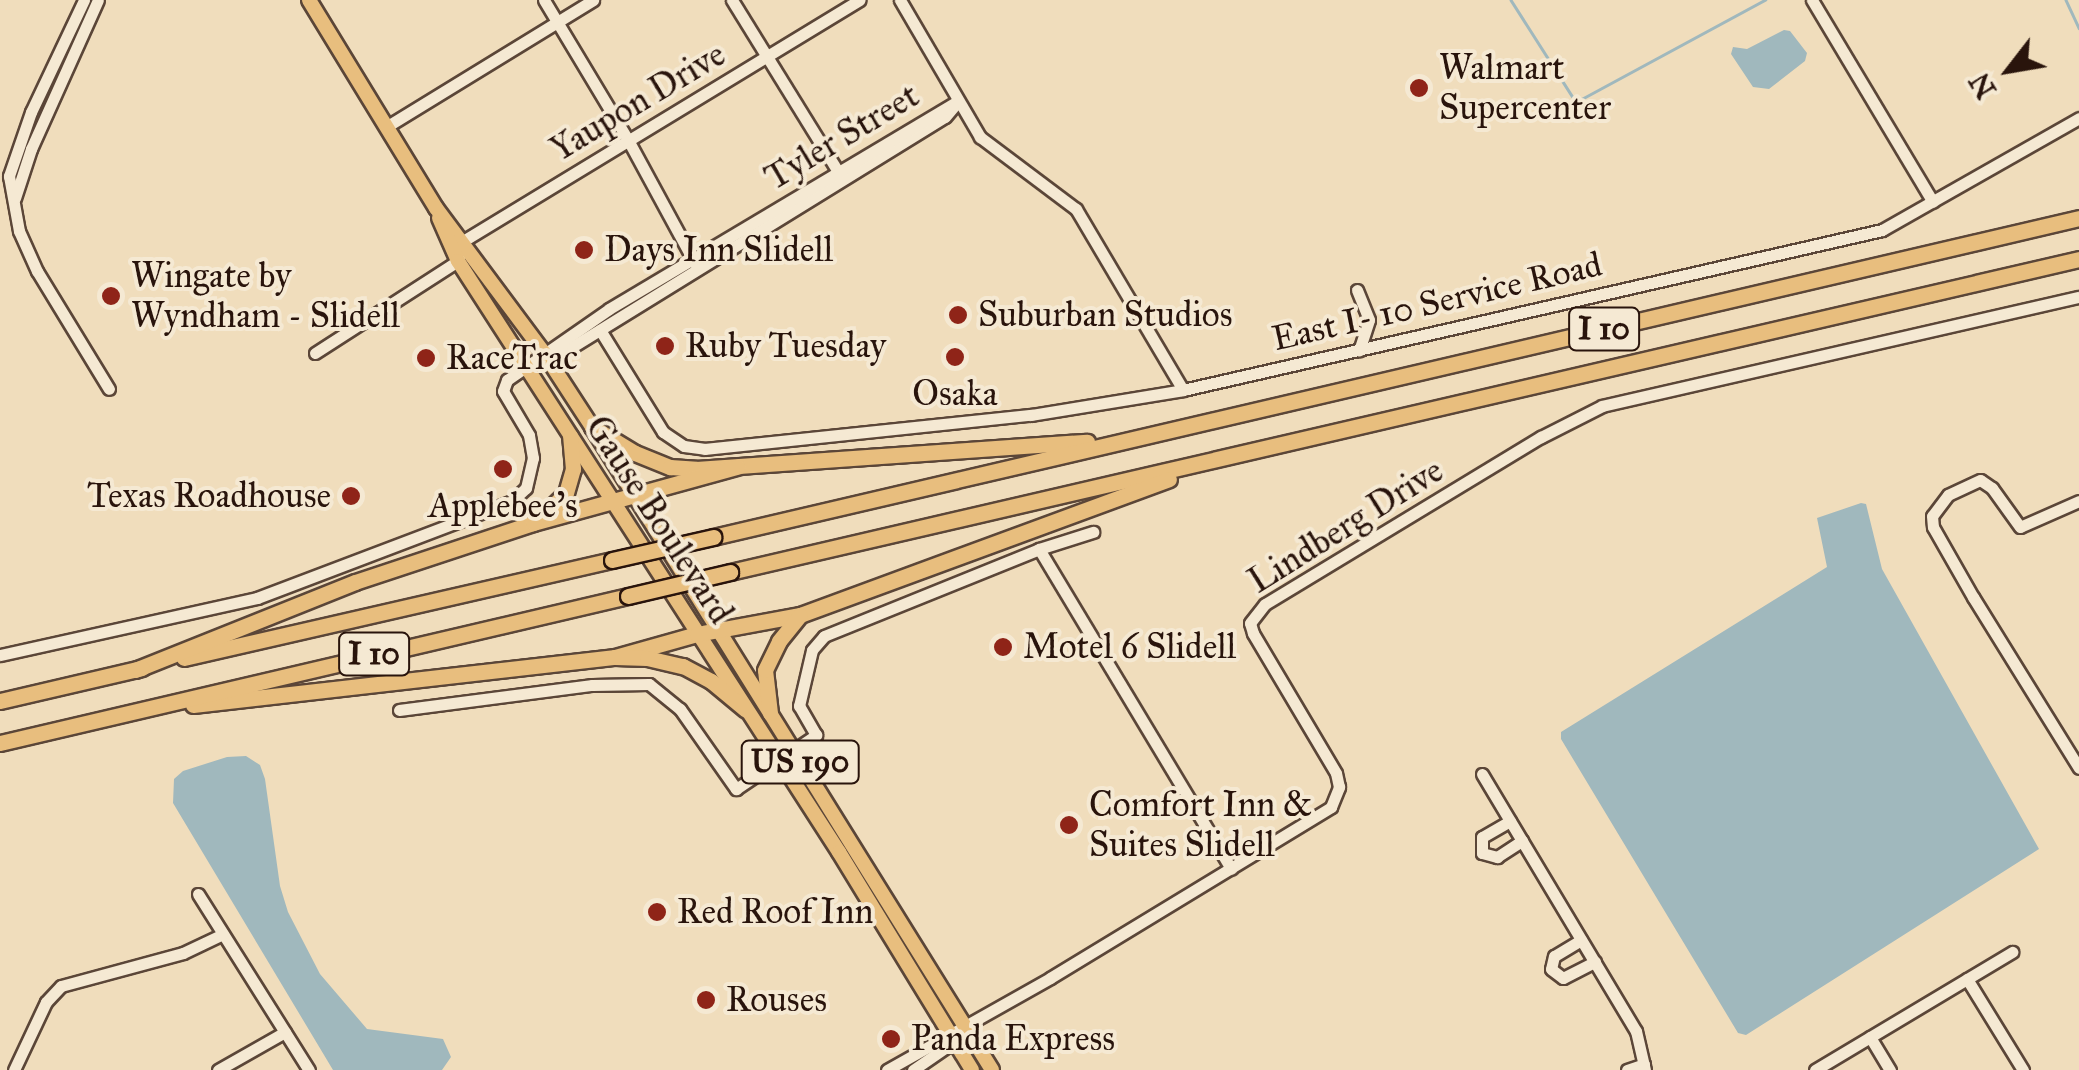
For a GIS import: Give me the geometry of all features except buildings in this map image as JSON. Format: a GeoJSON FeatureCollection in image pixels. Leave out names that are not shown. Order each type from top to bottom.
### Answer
{"type":"FeatureCollection","features":[{"type":"Feature","properties":{"kind":"highway","name":"I 10"},"geometry":{"type":"LineString","coordinates":[[0,701],[2079,218]]}},
{"type":"Feature","properties":{"kind":"highway","name":"I 10"},"geometry":{"type":"LineString","coordinates":[[0,743],[2079,258]]}},
{"type":"Feature","properties":{"kind":"highway"},"geometry":{"type":"LineString","coordinates":[[592,427],[635,454],[670,467],[737,467],[1128,439]]}},
{"type":"Feature","properties":{"kind":"highway"},"geometry":{"type":"LineString","coordinates":[[533,523],[566,493],[573,469],[570,436]]}},
{"type":"Feature","properties":{"kind":"highway"},"geometry":{"type":"LineString","coordinates":[[615,658],[697,634],[800,614],[1229,456]]}},
{"type":"Feature","properties":{"kind":"highway"},"geometry":{"type":"LineString","coordinates":[[134,670],[355,582],[533,523],[737,467]]}},
{"type":"Feature","properties":{"kind":"highway"},"geometry":{"type":"LineString","coordinates":[[770,713],[765,670],[779,640],[800,614]]}},
{"type":"Feature","properties":{"kind":"highway"},"geometry":{"type":"LineString","coordinates":[[120,713],[615,658],[648,658],[683,666],[711,681],[746,710]]}},
{"type":"Feature","properties":{"kind":"main road","name":"Gause Boulevard"},"geometry":{"type":"LineString","coordinates":[[317,3],[436,208],[544,353],[770,713],[972,1070]]}},
{"type":"Feature","properties":{"kind":"main road","name":"Gause Boulevard"},"geometry":{"type":"LineString","coordinates":[[436,208],[458,261],[746,710],[849,854],[992,1070]]}},
{"type":"Feature","properties":{"kind":"street"},"geometry":{"type":"LineString","coordinates":[[84,0],[10,162],[12,206],[37,271],[109,389]]}},
{"type":"Feature","properties":{"kind":"street"},"geometry":{"type":"LineString","coordinates":[[12,206],[31,149],[98,0]]}},
{"type":"Feature","properties":{"kind":"street"},"geometry":{"type":"LineString","coordinates":[[544,0],[628,140],[695,264]]}},
{"type":"Feature","properties":{"kind":"street"},"geometry":{"type":"LineString","coordinates":[[386,127],[593,0]]}},
{"type":"Feature","properties":{"kind":"street"},"geometry":{"type":"LineString","coordinates":[[732,0],[840,176]]}},
{"type":"Feature","properties":{"kind":"street","name":"Yaupon Drive"},"geometry":{"type":"LineString","coordinates":[[464,241],[859,0]]}},
{"type":"Feature","properties":{"kind":"street"},"geometry":{"type":"LineString","coordinates":[[900,0],[980,137],[1076,209],[1183,390]]}},
{"type":"Feature","properties":{"kind":"street"},"geometry":{"type":"LineString","coordinates":[[1812,0],[1933,202]]}},
{"type":"Feature","properties":{"kind":"street","name":"Tyler Street"},"geometry":{"type":"LineString","coordinates":[[544,353],[945,117],[958,102]]}},
{"type":"Feature","properties":{"kind":"street","name":"East I- 10 Service Road"},"geometry":{"type":"LineString","coordinates":[[600,330],[663,432],[684,446],[706,449],[1031,415],[1183,390],[1646,281],[1854,237],[1888,227],[2079,118]]}},
{"type":"Feature","properties":{"kind":"street"},"geometry":{"type":"LineString","coordinates":[[315,353],[458,261],[464,241]]}},
{"type":"Feature","properties":{"kind":"street","name":"Tyler Street"},"geometry":{"type":"LineString","coordinates":[[544,353],[559,355],[695,264]]}},
{"type":"Feature","properties":{"kind":"street"},"geometry":{"type":"LineString","coordinates":[[1357,290],[1369,320],[1360,350]]}},
{"type":"Feature","properties":{"kind":"street","name":"Lindberg Drive"},"geometry":{"type":"LineString","coordinates":[[952,1038],[1331,807],[1339,787],[1326,753],[1253,633],[1250,622],[1265,604],[1541,437],[1602,406],[2079,297]]}},
{"type":"Feature","properties":{"kind":"street"},"geometry":{"type":"LineString","coordinates":[[0,656],[257,598],[512,501],[526,488],[533,458],[529,435],[503,391],[507,380],[544,353]]}},
{"type":"Feature","properties":{"kind":"street"},"geometry":{"type":"LineString","coordinates":[[2079,501],[2020,527],[1992,488],[1980,480],[1948,494],[1932,516],[1933,527],[1973,597],[2079,768]]}},
{"type":"Feature","properties":{"kind":"street"},"geometry":{"type":"LineString","coordinates":[[399,710],[592,685],[649,684],[680,710],[736,789],[816,736],[799,706],[812,650],[824,636],[1039,549],[1093,532]]}},
{"type":"Feature","properties":{"kind":"street"},"geometry":{"type":"LineString","coordinates":[[1039,549],[1231,869]]}},
{"type":"Feature","properties":{"kind":"street"},"geometry":{"type":"LineString","coordinates":[[1482,774],[1636,1031],[1644,1067],[1627,1070]]}},
{"type":"Feature","properties":{"kind":"street"},"geometry":{"type":"LineString","coordinates":[[1510,821],[1482,837],[1482,853],[1496,857],[1522,842]]}},
{"type":"Feature","properties":{"kind":"street"},"geometry":{"type":"LineString","coordinates":[[198,894],[309,1070]]}},
{"type":"Feature","properties":{"kind":"street"},"geometry":{"type":"LineString","coordinates":[[14,1070],[46,1002],[60,986],[183,953],[223,934]]}},
{"type":"Feature","properties":{"kind":"street"},"geometry":{"type":"LineString","coordinates":[[1581,940],[1554,956],[1551,970],[1563,978],[1595,962]]}},
{"type":"Feature","properties":{"kind":"street"},"geometry":{"type":"LineString","coordinates":[[1816,1070],[2012,952]]}},
{"type":"Feature","properties":{"kind":"street"},"geometry":{"type":"LineString","coordinates":[[1967,979],[2023,1070]]}},
{"type":"Feature","properties":{"kind":"street"},"geometry":{"type":"LineString","coordinates":[[218,1070],[285,1032]]}},
{"type":"Feature","properties":{"kind":"street"},"geometry":{"type":"LineString","coordinates":[[886,1070],[952,1038]]}},
{"type":"Feature","properties":{"kind":"street"},"geometry":{"type":"LineString","coordinates":[[913,1070],[952,1038]]}},
{"type":"Feature","properties":{"kind":"street"},"geometry":{"type":"LineString","coordinates":[[1870,1038],[1890,1070]]}},
{"type":"Feature","properties":{"kind":"water"},"geometry":{"type":"Polygon","coordinates":[[[1784,30],[1790,31],[1807,53],[1805,61],[1769,89],[1753,87],[1731,54],[1733,47],[1747,49],[1784,30]]]}},
{"type":"Feature","properties":{"kind":"water"},"geometry":{"type":"Polygon","coordinates":[[[1866,504],[1882,569],[2039,849],[1746,1035],[1738,1033],[1561,739],[1561,732],[1827,567],[1817,518],[1866,504]]]}},
{"type":"Feature","properties":{"kind":"water"},"geometry":{"type":"Polygon","coordinates":[[[246,756],[260,765],[265,779],[280,886],[288,912],[320,974],[367,1029],[443,1039],[451,1057],[442,1070],[333,1070],[173,803],[174,779],[183,771],[227,757],[246,756]]]}},
{"type":"Feature","properties":{"kind":"waterway"},"geometry":{"type":"LineString","coordinates":[[1511,0],[1576,102],[1765,0]]}},
{"type":"Feature","properties":{"kind":"waterway"},"geometry":{"type":"LineString","coordinates":[[2066,0],[2079,28]]}},
{"type":"Feature","properties":{"kind":"place","name":"Walmart Supercenter"},"geometry":{"type":"Point","coordinates":[1419,88]}},
{"type":"Feature","properties":{"kind":"place","name":"Days Inn Slidell"},"geometry":{"type":"Point","coordinates":[584,250]}},
{"type":"Feature","properties":{"kind":"place","name":"Wingate by Wyndham - Slidell"},"geometry":{"type":"Point","coordinates":[111,296]}},
{"type":"Feature","properties":{"kind":"place","name":"Suburban Studios"},"geometry":{"type":"Point","coordinates":[958,315]}},
{"type":"Feature","properties":{"kind":"place","name":"Ruby Tuesday"},"geometry":{"type":"Point","coordinates":[665,346]}},
{"type":"Feature","properties":{"kind":"place","name":"Osaka"},"geometry":{"type":"Point","coordinates":[955,357]}},
{"type":"Feature","properties":{"kind":"place","name":"RaceTrac"},"geometry":{"type":"Point","coordinates":[426,358]}},
{"type":"Feature","properties":{"kind":"place","name":"Applebee's"},"geometry":{"type":"Point","coordinates":[503,469]}},
{"type":"Feature","properties":{"kind":"place","name":"Texas Roadhouse"},"geometry":{"type":"Point","coordinates":[351,496]}},
{"type":"Feature","properties":{"kind":"place","name":"Motel 6 Slidell"},"geometry":{"type":"Point","coordinates":[1003,647]}},
{"type":"Feature","properties":{"kind":"place","name":"Comfort Inn & Suites Slidell"},"geometry":{"type":"Point","coordinates":[1069,825]}},
{"type":"Feature","properties":{"kind":"place","name":"Red Roof Inn"},"geometry":{"type":"Point","coordinates":[657,912]}},
{"type":"Feature","properties":{"kind":"place","name":"Rouses"},"geometry":{"type":"Point","coordinates":[706,1000]}},
{"type":"Feature","properties":{"kind":"place","name":"Panda Express"},"geometry":{"type":"Point","coordinates":[891,1039]}}]}
